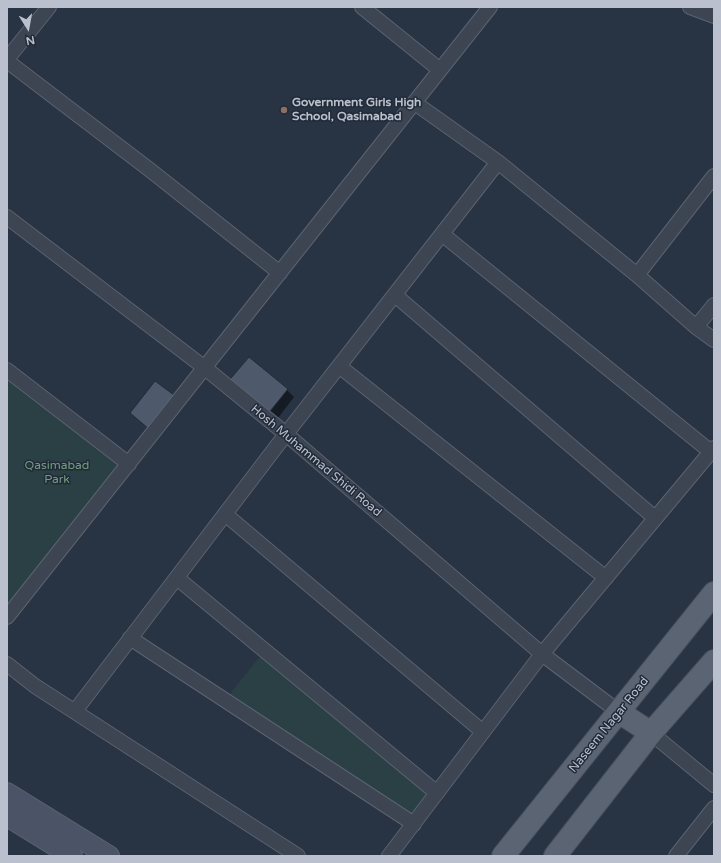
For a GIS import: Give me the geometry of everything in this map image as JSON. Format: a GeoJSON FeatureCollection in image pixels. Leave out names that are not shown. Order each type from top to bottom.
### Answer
{"type":"FeatureCollection","features":[{"type":"Feature","properties":{"kind":"main road","name":"Naseem Nagar Road"},"geometry":{"type":"LineString","coordinates":[[503,856],[714,593]]}},
{"type":"Feature","properties":{"kind":"main road"},"geometry":{"type":"LineString","coordinates":[[555,856],[651,733],[714,661]]}},
{"type":"Feature","properties":{"kind":"main road"},"geometry":{"type":"LineString","coordinates":[[619,712],[651,733]]}},
{"type":"Feature","properties":{"kind":"main road"},"geometry":{"type":"LineString","coordinates":[[7,793],[109,856]]}},
{"type":"Feature","properties":{"kind":"main road"},"geometry":{"type":"LineString","coordinates":[[7,816],[72,856]]}},
{"type":"Feature","properties":{"kind":"street"},"geometry":{"type":"LineString","coordinates":[[49,7],[7,60],[150,170],[280,273]]}},
{"type":"Feature","properties":{"kind":"street"},"geometry":{"type":"LineString","coordinates":[[362,7],[440,70]]}},
{"type":"Feature","properties":{"kind":"street"},"geometry":{"type":"LineString","coordinates":[[7,617],[490,7]]}},
{"type":"Feature","properties":{"kind":"street"},"geometry":{"type":"LineString","coordinates":[[690,7],[714,16]]}},
{"type":"Feature","properties":{"kind":"street"},"geometry":{"type":"LineString","coordinates":[[415,103],[498,162],[637,274],[696,327],[714,340]]}},
{"type":"Feature","properties":{"kind":"street"},"geometry":{"type":"LineString","coordinates":[[75,711],[286,434],[498,162]]}},
{"type":"Feature","properties":{"kind":"street"},"geometry":{"type":"LineString","coordinates":[[637,274],[714,176]]}},
{"type":"Feature","properties":{"kind":"street","name":"Hosh Muhammad Shidi Road"},"geometry":{"type":"LineString","coordinates":[[7,217],[205,368],[286,434],[542,654],[619,712]]}},
{"type":"Feature","properties":{"kind":"street"},"geometry":{"type":"LineString","coordinates":[[389,856],[542,654],[712,450],[442,234]]}},
{"type":"Feature","properties":{"kind":"street"},"geometry":{"type":"LineString","coordinates":[[395,294],[656,518]]}},
{"type":"Feature","properties":{"kind":"street"},"geometry":{"type":"LineString","coordinates":[[696,327],[714,305]]}},
{"type":"Feature","properties":{"kind":"street"},"geometry":{"type":"LineString","coordinates":[[339,366],[606,578]]}},
{"type":"Feature","properties":{"kind":"street"},"geometry":{"type":"LineString","coordinates":[[7,370],[129,464]]}},
{"type":"Feature","properties":{"kind":"street"},"geometry":{"type":"LineString","coordinates":[[225,514],[483,732]]}},
{"type":"Feature","properties":{"kind":"street"},"geometry":{"type":"LineString","coordinates":[[176,578],[437,792]]}},
{"type":"Feature","properties":{"kind":"street"},"geometry":{"type":"LineString","coordinates":[[130,638],[414,824]]}},
{"type":"Feature","properties":{"kind":"street"},"geometry":{"type":"LineString","coordinates":[[7,664],[35,686],[298,856]]}},
{"type":"Feature","properties":{"kind":"street"},"geometry":{"type":"LineString","coordinates":[[651,733],[714,786]]}},
{"type":"Feature","properties":{"kind":"street"},"geometry":{"type":"LineString","coordinates":[[676,856],[714,808]]}},
{"type":"Feature","properties":{"kind":"green space","name":"Qasimabad Park"},"geometry":{"type":"Polygon","coordinates":[[[7,370],[129,464],[7,617],[7,370]]]}},
{"type":"Feature","properties":{"kind":"green space"},"geometry":{"type":"Polygon","coordinates":[[[265,650],[437,793],[414,824],[225,700],[265,650]]]}},
{"type":"Feature","properties":{"kind":"building"},"geometry":{"type":"Polygon","coordinates":[[[249,357],[288,389],[267,415],[226,384],[249,357]]]}},
{"type":"Feature","properties":{"kind":"building"},"geometry":{"type":"Polygon","coordinates":[[[155,381],[174,395],[149,429],[130,413],[155,381]]]}},
{"type":"Feature","properties":{"kind":"place","name":"Government Girls High School, Qasimabad"},"geometry":{"type":"Point","coordinates":[284,110]}}]}
